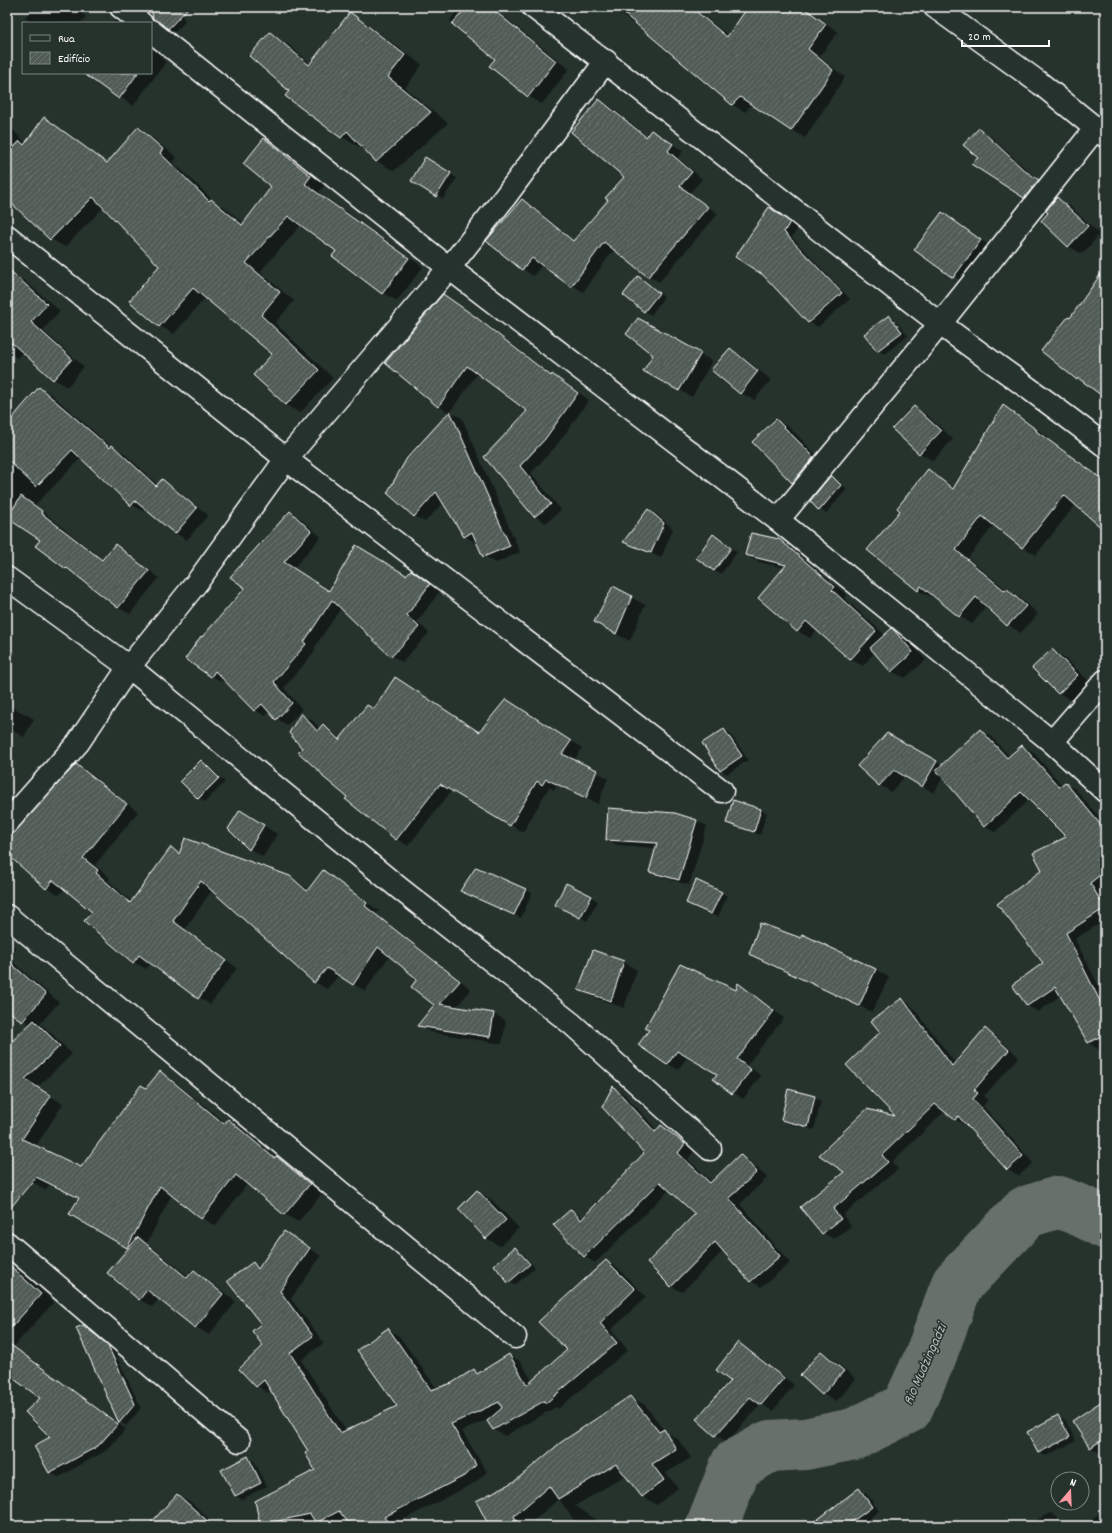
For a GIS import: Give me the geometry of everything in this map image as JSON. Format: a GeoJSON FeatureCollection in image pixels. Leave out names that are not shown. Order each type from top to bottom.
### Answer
{"type":"FeatureCollection","features":[{"type":"Feature","properties":{"kind":"street"},"geometry":{"type":"LineString","coordinates":[[121,7],[140,22]]}},
{"type":"Feature","properties":{"kind":"street"},"geometry":{"type":"LineString","coordinates":[[533,7],[606,61],[940,324],[1048,401],[1105,446]]}},
{"type":"Feature","properties":{"kind":"street"},"geometry":{"type":"LineString","coordinates":[[778,520],[1100,132],[1041,84],[935,7]]}},
{"type":"Feature","properties":{"kind":"street"},"geometry":{"type":"LineString","coordinates":[[152,32],[449,268],[778,520],[1052,742],[1105,791]]}},
{"type":"Feature","properties":{"kind":"street"},"geometry":{"type":"LineString","coordinates":[[7,823],[78,743],[128,667],[198,581],[286,459],[449,268],[505,197],[606,61]]}},
{"type":"Feature","properties":{"kind":"street"},"geometry":{"type":"LineString","coordinates":[[7,236],[286,459],[722,791]]}},
{"type":"Feature","properties":{"kind":"street"},"geometry":{"type":"LineString","coordinates":[[7,578],[128,667],[399,888],[572,1024],[710,1148]]}},
{"type":"Feature","properties":{"kind":"street"},"geometry":{"type":"LineString","coordinates":[[1052,742],[1105,681]]}},
{"type":"Feature","properties":{"kind":"street"},"geometry":{"type":"LineString","coordinates":[[7,916],[514,1337]]}},
{"type":"Feature","properties":{"kind":"street"},"geometry":{"type":"LineString","coordinates":[[7,1244],[239,1441]]}},
{"type":"Feature","properties":{"kind":"building"},"geometry":{"type":"Polygon","coordinates":[[[151,7],[189,7],[168,29],[153,19],[151,7]]]}},
{"type":"Feature","properties":{"kind":"building"},"geometry":{"type":"Polygon","coordinates":[[[467,7],[490,7],[556,61],[528,97],[489,66],[495,59],[452,24],[467,7]]]}},
{"type":"Feature","properties":{"kind":"building"},"geometry":{"type":"Polygon","coordinates":[[[616,7],[691,7],[727,37],[748,7],[803,7],[826,24],[808,49],[833,70],[791,131],[740,97],[732,105],[616,7]]]}},
{"type":"Feature","properties":{"kind":"building"},"geometry":{"type":"Polygon","coordinates":[[[350,12],[405,55],[388,77],[431,112],[376,162],[347,131],[341,138],[285,96],[289,91],[249,56],[270,32],[309,65],[350,12]]]}},
{"type":"Feature","properties":{"kind":"building"},"geometry":{"type":"Polygon","coordinates":[[[84,74],[137,74],[119,99],[84,74]]]}},
{"type":"Feature","properties":{"kind":"building"},"geometry":{"type":"Polygon","coordinates":[[[599,99],[646,137],[651,130],[673,144],[668,151],[692,172],[680,186],[708,207],[648,277],[604,242],[571,287],[532,258],[522,270],[486,241],[522,199],[573,241],[608,200],[605,198],[624,177],[571,132],[599,99]]]}},
{"type":"Feature","properties":{"kind":"building"},"geometry":{"type":"Polygon","coordinates":[[[44,117],[107,163],[138,127],[163,149],[160,153],[209,201],[211,199],[242,225],[271,187],[243,164],[264,138],[311,176],[305,184],[409,258],[382,294],[332,256],[336,251],[288,216],[246,263],[280,292],[261,315],[319,370],[286,405],[253,375],[272,354],[193,288],[159,327],[129,301],[159,266],[93,197],[50,240],[7,199],[7,154],[20,141],[24,145],[44,117]]]}},
{"type":"Feature","properties":{"kind":"building"},"geometry":{"type":"Polygon","coordinates":[[[979,128],[1025,171],[1039,180],[1024,198],[971,164],[978,158],[963,145],[979,128]]]}},
{"type":"Feature","properties":{"kind":"building"},"geometry":{"type":"Polygon","coordinates":[[[425,157],[451,173],[436,197],[411,181],[425,157]]]}},
{"type":"Feature","properties":{"kind":"building"},"geometry":{"type":"Polygon","coordinates":[[[1057,197],[1088,226],[1068,247],[1041,221],[1048,213],[1046,211],[1057,197]]]}},
{"type":"Feature","properties":{"kind":"building"},"geometry":{"type":"Polygon","coordinates":[[[769,207],[790,222],[784,232],[842,293],[808,323],[763,275],[735,257],[769,207]]]}},
{"type":"Feature","properties":{"kind":"building"},"geometry":{"type":"Polygon","coordinates":[[[942,212],[981,240],[953,278],[914,250],[942,212]]]}},
{"type":"Feature","properties":{"kind":"building"},"geometry":{"type":"Polygon","coordinates":[[[7,268],[47,304],[31,322],[72,359],[53,380],[12,343],[7,348],[7,268]]]}},
{"type":"Feature","properties":{"kind":"building"},"geometry":{"type":"Polygon","coordinates":[[[1105,268],[1105,398],[1078,378],[1077,380],[1041,351],[1068,317],[1070,318],[1105,268]]]}},
{"type":"Feature","properties":{"kind":"building"},"geometry":{"type":"Polygon","coordinates":[[[638,276],[659,293],[644,312],[623,295],[638,276]]]}},
{"type":"Feature","properties":{"kind":"building"},"geometry":{"type":"Polygon","coordinates":[[[443,294],[477,318],[551,376],[552,374],[578,393],[545,439],[520,466],[551,504],[534,517],[484,457],[527,411],[467,366],[438,407],[385,363],[443,294]]]}},
{"type":"Feature","properties":{"kind":"building"},"geometry":{"type":"Polygon","coordinates":[[[889,315],[902,332],[877,351],[864,334],[889,315]]]}},
{"type":"Feature","properties":{"kind":"building"},"geometry":{"type":"Polygon","coordinates":[[[638,318],[701,353],[679,391],[643,371],[653,355],[626,334],[638,318]]]}},
{"type":"Feature","properties":{"kind":"building"},"geometry":{"type":"Polygon","coordinates":[[[730,348],[758,371],[740,394],[711,370],[730,348]]]}},
{"type":"Feature","properties":{"kind":"building"},"geometry":{"type":"Polygon","coordinates":[[[39,387],[110,448],[112,445],[156,486],[162,479],[197,508],[175,534],[135,501],[131,506],[72,450],[36,487],[7,459],[7,424],[39,387]]]}},
{"type":"Feature","properties":{"kind":"building"},"geometry":{"type":"Polygon","coordinates":[[[1003,405],[1105,481],[1105,531],[1064,495],[1022,548],[982,516],[956,550],[1005,591],[1007,589],[1026,606],[1007,626],[976,597],[959,617],[921,586],[918,591],[867,550],[900,511],[897,508],[928,469],[953,489],[1003,405]]]}},
{"type":"Feature","properties":{"kind":"building"},"geometry":{"type":"Polygon","coordinates":[[[914,406],[941,431],[919,454],[892,429],[914,406]]]}},
{"type":"Feature","properties":{"kind":"building"},"geometry":{"type":"Polygon","coordinates":[[[450,411],[510,546],[483,557],[472,532],[464,537],[436,492],[414,517],[387,493],[407,458],[450,411]]]}},
{"type":"Feature","properties":{"kind":"building"},"geometry":{"type":"Polygon","coordinates":[[[776,419],[814,457],[792,483],[752,442],[776,419]]]}},
{"type":"Feature","properties":{"kind":"building"},"geometry":{"type":"Polygon","coordinates":[[[831,475],[841,485],[819,511],[810,501],[831,475]]]}},
{"type":"Feature","properties":{"kind":"building"},"geometry":{"type":"Polygon","coordinates":[[[21,496],[42,511],[41,513],[102,560],[115,544],[149,571],[118,608],[67,568],[66,569],[35,546],[40,540],[7,518],[21,496]]]}},
{"type":"Feature","properties":{"kind":"building"},"geometry":{"type":"Polygon","coordinates":[[[648,509],[664,523],[651,553],[623,542],[648,509]]]}},
{"type":"Feature","properties":{"kind":"building"},"geometry":{"type":"Polygon","coordinates":[[[290,511],[311,531],[284,562],[329,591],[356,545],[406,575],[411,570],[430,584],[407,615],[419,627],[391,657],[332,600],[304,642],[306,644],[274,682],[292,703],[276,720],[262,704],[254,711],[215,671],[211,677],[185,659],[201,636],[202,637],[245,588],[230,577],[290,511]]]}},
{"type":"Feature","properties":{"kind":"building"},"geometry":{"type":"Polygon","coordinates":[[[751,533],[779,539],[835,587],[832,590],[876,631],[850,660],[806,621],[797,632],[758,598],[786,565],[745,555],[751,533]]]}},
{"type":"Feature","properties":{"kind":"building"},"geometry":{"type":"Polygon","coordinates":[[[713,534],[731,548],[714,571],[696,558],[713,534]]]}},
{"type":"Feature","properties":{"kind":"building"},"geometry":{"type":"Polygon","coordinates":[[[613,586],[632,596],[616,634],[594,622],[613,586]]]}},
{"type":"Feature","properties":{"kind":"building"},"geometry":{"type":"Polygon","coordinates":[[[892,628],[913,652],[891,672],[870,648],[892,628]]]}},
{"type":"Feature","properties":{"kind":"building"},"geometry":{"type":"Polygon","coordinates":[[[1052,649],[1078,675],[1058,694],[1032,668],[1052,649]]]}},
{"type":"Feature","properties":{"kind":"building"},"geometry":{"type":"Polygon","coordinates":[[[395,677],[479,732],[506,699],[571,741],[562,754],[597,770],[586,798],[546,779],[542,785],[537,781],[510,826],[440,784],[396,840],[345,799],[347,797],[322,776],[323,775],[298,752],[302,748],[289,733],[301,713],[317,731],[323,724],[339,740],[367,705],[374,709],[395,677]]]}},
{"type":"Feature","properties":{"kind":"building"},"geometry":{"type":"Polygon","coordinates":[[[724,729],[742,756],[720,771],[702,743],[724,729]]]}},
{"type":"Feature","properties":{"kind":"building"},"geometry":{"type":"Polygon","coordinates":[[[980,729],[1007,758],[1022,745],[1059,787],[1065,782],[1105,830],[1105,871],[1090,883],[1105,908],[1066,933],[1105,1011],[1105,1034],[1088,1043],[1055,987],[1027,1006],[1012,985],[1043,963],[997,904],[1042,870],[1033,853],[1066,837],[1021,792],[984,827],[936,770],[980,729]]]}},
{"type":"Feature","properties":{"kind":"building"},"geometry":{"type":"Polygon","coordinates":[[[887,733],[937,761],[922,787],[894,770],[879,786],[857,766],[887,733]]]}},
{"type":"Feature","properties":{"kind":"building"},"geometry":{"type":"Polygon","coordinates":[[[201,760],[219,778],[198,799],[180,781],[201,760]]]}},
{"type":"Feature","properties":{"kind":"building"},"geometry":{"type":"Polygon","coordinates":[[[76,764],[127,804],[83,858],[98,870],[96,873],[130,903],[171,847],[179,854],[185,838],[290,876],[307,891],[323,870],[367,903],[365,906],[460,981],[440,1004],[494,1013],[490,1037],[417,1026],[434,1005],[411,987],[417,979],[378,947],[353,985],[327,968],[314,983],[201,881],[173,921],[226,960],[198,999],[139,955],[133,963],[84,921],[92,912],[53,880],[46,889],[7,854],[7,839],[76,764]]]}},
{"type":"Feature","properties":{"kind":"building"},"geometry":{"type":"Polygon","coordinates":[[[733,800],[761,809],[754,832],[726,823],[733,800]]]}},
{"type":"Feature","properties":{"kind":"building"},"geometry":{"type":"Polygon","coordinates":[[[608,808],[675,813],[697,820],[679,880],[649,872],[657,843],[606,840],[608,808]]]}},
{"type":"Feature","properties":{"kind":"building"},"geometry":{"type":"Polygon","coordinates":[[[240,810],[264,825],[249,850],[228,829],[240,810]]]}},
{"type":"Feature","properties":{"kind":"building"},"geometry":{"type":"Polygon","coordinates":[[[476,867],[526,889],[514,915],[460,891],[476,867]]]}},
{"type":"Feature","properties":{"kind":"building"},"geometry":{"type":"Polygon","coordinates":[[[696,880],[722,892],[711,914],[686,903],[696,880]]]}},
{"type":"Feature","properties":{"kind":"building"},"geometry":{"type":"Polygon","coordinates":[[[566,883],[592,896],[580,918],[555,905],[566,883]]]}},
{"type":"Feature","properties":{"kind":"building"},"geometry":{"type":"Polygon","coordinates":[[[760,923],[801,938],[802,934],[876,969],[859,1006],[749,954],[760,923]]]}},
{"type":"Feature","properties":{"kind":"building"},"geometry":{"type":"Polygon","coordinates":[[[593,950],[624,961],[611,1001],[578,990],[593,950]]]}},
{"type":"Feature","properties":{"kind":"building"},"geometry":{"type":"Polygon","coordinates":[[[7,960],[46,994],[22,1022],[7,1009],[7,960]]]}},
{"type":"Feature","properties":{"kind":"building"},"geometry":{"type":"Polygon","coordinates":[[[680,964],[736,990],[738,983],[774,1011],[737,1059],[751,1070],[732,1094],[713,1079],[717,1074],[677,1051],[667,1065],[638,1045],[649,1030],[645,1028],[680,964]]]}},
{"type":"Feature","properties":{"kind":"building"},"geometry":{"type":"Polygon","coordinates":[[[902,998],[952,1066],[985,1028],[1009,1050],[974,1090],[978,1093],[973,1099],[1023,1156],[1007,1170],[958,1116],[955,1120],[935,1104],[882,1155],[888,1162],[833,1209],[841,1219],[822,1234],[800,1207],[844,1172],[819,1155],[867,1109],[895,1116],[846,1065],[880,1032],[871,1021],[902,998]]]}},
{"type":"Feature","properties":{"kind":"building"},"geometry":{"type":"Polygon","coordinates":[[[34,1020],[60,1046],[25,1079],[51,1096],[22,1139],[81,1167],[141,1085],[146,1088],[160,1071],[224,1124],[228,1119],[274,1158],[276,1156],[310,1184],[284,1215],[236,1175],[201,1219],[160,1186],[127,1248],[69,1214],[79,1198],[36,1177],[7,1212],[7,1046],[34,1020]]]}},
{"type":"Feature","properties":{"kind":"building"},"geometry":{"type":"Polygon","coordinates":[[[613,1086],[655,1132],[661,1125],[685,1144],[678,1153],[710,1183],[740,1154],[757,1172],[729,1198],[780,1256],[750,1282],[715,1242],[671,1287],[647,1263],[695,1214],[660,1182],[584,1257],[553,1225],[571,1209],[581,1220],[644,1153],[602,1107],[613,1086]]]}},
{"type":"Feature","properties":{"kind":"building"},"geometry":{"type":"Polygon","coordinates":[[[788,1089],[815,1096],[808,1127],[781,1120],[788,1089]]]}},
{"type":"Feature","properties":{"kind":"building"},"geometry":{"type":"Polygon","coordinates":[[[477,1190],[506,1220],[486,1239],[458,1209],[477,1190]]]}},
{"type":"Feature","properties":{"kind":"building"},"geometry":{"type":"Polygon","coordinates":[[[284,1231],[310,1248],[280,1291],[313,1336],[290,1353],[340,1433],[397,1406],[357,1350],[388,1328],[431,1390],[452,1383],[474,1369],[477,1374],[509,1354],[527,1385],[567,1350],[538,1322],[606,1260],[635,1289],[600,1323],[617,1343],[546,1403],[544,1401],[493,1430],[487,1421],[502,1408],[499,1402],[451,1424],[476,1465],[464,1476],[384,1517],[391,1526],[351,1526],[339,1511],[316,1523],[310,1514],[260,1525],[255,1501],[315,1470],[305,1453],[308,1451],[264,1380],[256,1387],[239,1369],[263,1346],[252,1331],[261,1324],[227,1281],[253,1262],[258,1269],[284,1231]]]}},
{"type":"Feature","properties":{"kind":"building"},"geometry":{"type":"Polygon","coordinates":[[[138,1237],[187,1278],[194,1270],[223,1294],[195,1328],[147,1290],[139,1300],[107,1273],[138,1237]]]}},
{"type":"Feature","properties":{"kind":"building"},"geometry":{"type":"Polygon","coordinates":[[[515,1247],[530,1264],[508,1283],[494,1265],[515,1247]]]}},
{"type":"Feature","properties":{"kind":"building"},"geometry":{"type":"Polygon","coordinates":[[[7,1263],[41,1294],[7,1332],[7,1263]]]}},
{"type":"Feature","properties":{"kind":"building"},"geometry":{"type":"Polygon","coordinates":[[[83,1325],[107,1344],[135,1404],[119,1423],[76,1328],[83,1325]]]}},
{"type":"Feature","properties":{"kind":"building"},"geometry":{"type":"Polygon","coordinates":[[[7,1342],[118,1424],[98,1446],[49,1473],[34,1446],[50,1437],[25,1412],[40,1398],[7,1374],[7,1342]]]}},
{"type":"Feature","properties":{"kind":"building"},"geometry":{"type":"Polygon","coordinates":[[[738,1342],[784,1378],[761,1405],[750,1397],[715,1436],[696,1419],[730,1381],[716,1370],[738,1342]]]}},
{"type":"Feature","properties":{"kind":"building"},"geometry":{"type":"Polygon","coordinates":[[[821,1351],[844,1371],[822,1395],[800,1375],[821,1351]]]}},
{"type":"Feature","properties":{"kind":"building"},"geometry":{"type":"Polygon","coordinates":[[[630,1396],[659,1432],[664,1429],[676,1449],[652,1464],[664,1480],[642,1497],[616,1464],[558,1499],[549,1486],[514,1516],[519,1526],[489,1526],[476,1501],[515,1481],[560,1443],[630,1396]]]}},
{"type":"Feature","properties":{"kind":"building"},"geometry":{"type":"Polygon","coordinates":[[[1105,1399],[1105,1438],[1090,1448],[1072,1421],[1105,1399]]]}},
{"type":"Feature","properties":{"kind":"building"},"geometry":{"type":"Polygon","coordinates":[[[1058,1415],[1070,1437],[1038,1453],[1027,1432],[1058,1415]]]}},
{"type":"Feature","properties":{"kind":"building"},"geometry":{"type":"Polygon","coordinates":[[[248,1456],[261,1483],[235,1496],[221,1470],[248,1456]]]}},
{"type":"Feature","properties":{"kind":"building"},"geometry":{"type":"Polygon","coordinates":[[[859,1488],[872,1507],[846,1526],[809,1526],[859,1488]]]}},
{"type":"Feature","properties":{"kind":"building"},"geometry":{"type":"Polygon","coordinates":[[[177,1494],[213,1526],[148,1526],[177,1494]]]}},
{"type":"Feature","properties":{"kind":"waterway","name":"Rio Mudzingadzi"},"geometry":{"type":"LineString","coordinates":[[712,1526],[736,1465],[770,1446],[805,1444],[854,1434],[907,1408],[929,1360],[957,1284],[1026,1212],[1059,1202],[1086,1213],[1105,1223]]}}]}
